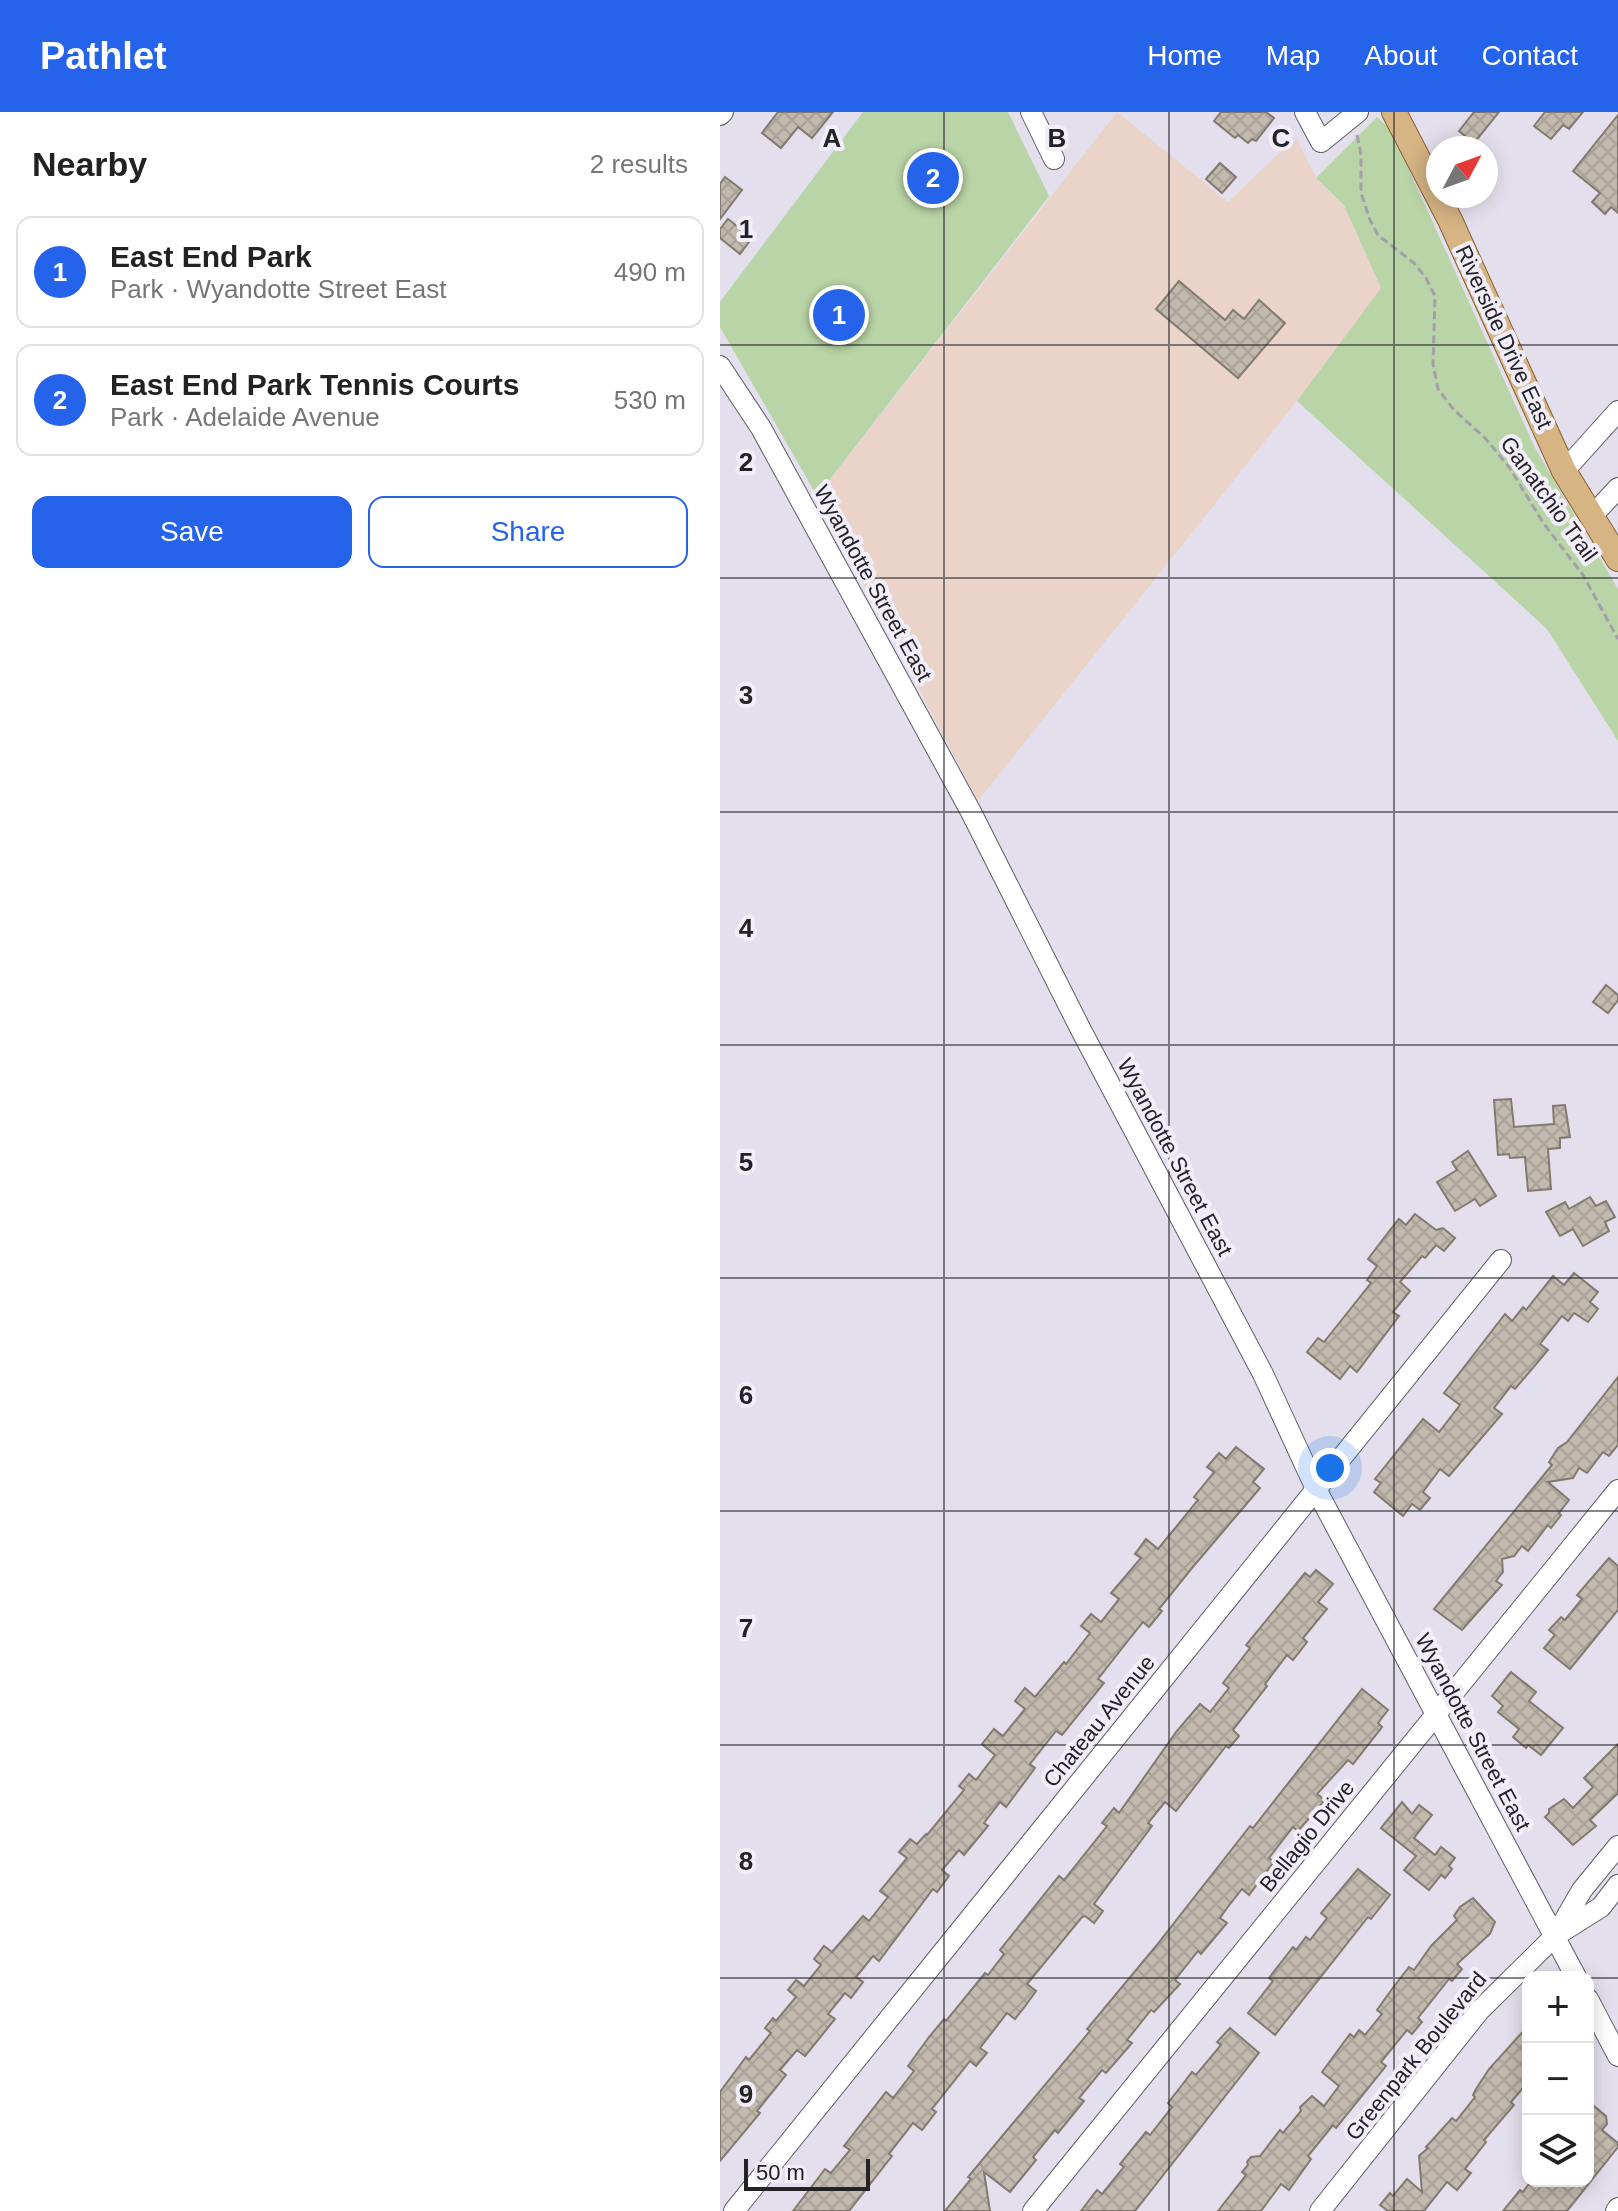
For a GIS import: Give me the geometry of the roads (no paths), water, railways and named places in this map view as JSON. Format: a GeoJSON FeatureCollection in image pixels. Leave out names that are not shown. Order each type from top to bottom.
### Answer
{"type":"FeatureCollection","features":[{"type":"Feature","properties":{"kind":"main road","name":"Riverside Drive East"},"geometry":{"type":"LineString","coordinates":[[1394,112],[1450,220],[1564,471],[1618,559]]}},
{"type":"Feature","properties":{"kind":"street"},"geometry":{"type":"LineString","coordinates":[[1031,112],[1054,159]]}},
{"type":"Feature","properties":{"kind":"street"},"geometry":{"type":"LineString","coordinates":[[1305,112],[1321,142],[1357,121]]}},
{"type":"Feature","properties":{"kind":"street","name":"Wyandotte Street East"},"geometry":{"type":"LineString","coordinates":[[720,366],[761,428],[971,812],[1074,1016],[1263,1374],[1317,1491],[1573,1971]]}},
{"type":"Feature","properties":{"kind":"street"},"geometry":{"type":"LineString","coordinates":[[1564,471],[1618,411]]}},
{"type":"Feature","properties":{"kind":"street"},"geometry":{"type":"LineString","coordinates":[[1592,516],[1618,488]]}},
{"type":"Feature","properties":{"kind":"street","name":"Chateau Avenue"},"geometry":{"type":"LineString","coordinates":[[734,2211],[1501,1260]]}},
{"type":"Feature","properties":{"kind":"street","name":"Bellagio Drive"},"geometry":{"type":"LineString","coordinates":[[1033,2211],[1618,1490]]}},
{"type":"Feature","properties":{"kind":"street","name":"Greenpark Boulevard"},"geometry":{"type":"LineString","coordinates":[[1555,1936],[1582,1890],[1618,1846]]}},
{"type":"Feature","properties":{"kind":"street","name":"Greenpark Boulevard"},"geometry":{"type":"LineString","coordinates":[[1320,2211],[1479,2011],[1555,1936],[1601,1907],[1618,1885]]}},
{"type":"Feature","properties":{"kind":"street"},"geometry":{"type":"LineString","coordinates":[[1594,2010],[1618,2056]]}},
{"type":"Feature","properties":{"kind":"place","name":"East End Park Tennis Courts"},"geometry":{"type":"Point","coordinates":[933,178]}},
{"type":"Feature","properties":{"kind":"place","name":"East End Park"},"geometry":{"type":"Point","coordinates":[839,315]}}]}
